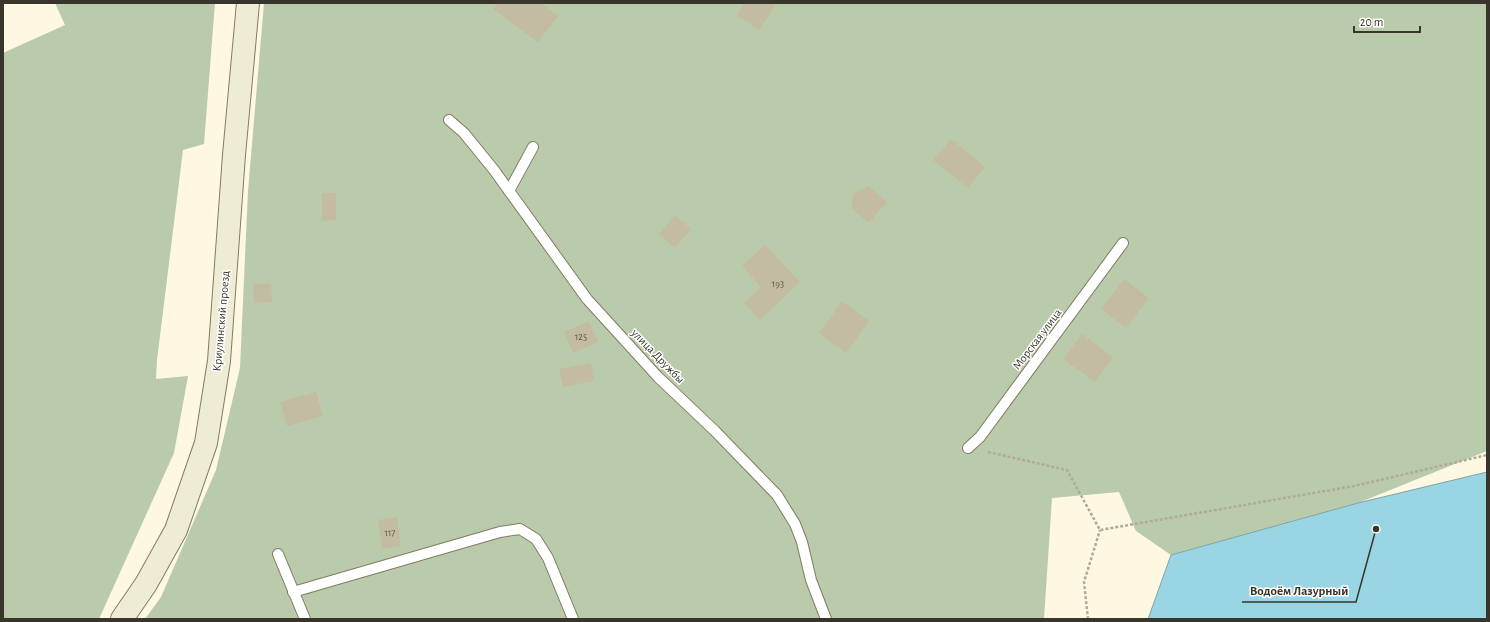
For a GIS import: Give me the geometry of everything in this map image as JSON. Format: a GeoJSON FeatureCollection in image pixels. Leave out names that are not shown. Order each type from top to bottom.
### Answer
{"type":"FeatureCollection","features":[{"type":"Feature","properties":{"kind":"street","name":"Криулинский проезд"},"geometry":{"type":"LineString","coordinates":[[122,619],[146,584],[176,530],[206,443],[219,361],[234,155],[248,3]]}},
{"type":"Feature","properties":{"kind":"lane","name":"улица Дружбы"},"geometry":{"type":"LineString","coordinates":[[449,120],[464,133],[509,191],[587,298],[658,377],[715,431],[777,495],[795,524],[802,542],[811,580],[826,619]]}},
{"type":"Feature","properties":{"kind":"lane"},"geometry":{"type":"LineString","coordinates":[[509,191],[533,147]]}},
{"type":"Feature","properties":{"kind":"lane","name":"Морская улица"},"geometry":{"type":"LineString","coordinates":[[968,448],[984,430],[1123,243]]}},
{"type":"Feature","properties":{"kind":"lane"},"geometry":{"type":"LineString","coordinates":[[293,592],[500,532],[520,529],[536,538],[548,558],[574,619]]}},
{"type":"Feature","properties":{"kind":"lane"},"geometry":{"type":"LineString","coordinates":[[278,554],[305,619]]}},
{"type":"Feature","properties":{"kind":"path"},"geometry":{"type":"LineString","coordinates":[[968,448],[1067,470],[1100,530],[1084,582],[1088,619]]}},
{"type":"Feature","properties":{"kind":"path"},"geometry":{"type":"LineString","coordinates":[[1100,530],[1354,486],[1487,455]]}},
{"type":"Feature","properties":{"kind":"green space"},"geometry":{"type":"Polygon","coordinates":[[[55,3],[215,3],[204,144],[183,150],[157,360],[156,379],[188,376],[174,453],[99,619],[3,619],[3,53],[65,25],[55,3]]]}},
{"type":"Feature","properties":{"kind":"green space"},"geometry":{"type":"Polygon","coordinates":[[[264,3],[1487,3],[1487,451],[1358,503],[1171,555],[1136,531],[1119,492],[1052,498],[1044,619],[145,619],[161,597],[216,470],[240,368],[248,191],[264,3]]]}},
{"type":"Feature","properties":{"kind":"water"},"geometry":{"type":"Polygon","coordinates":[[[1487,472],[1487,619],[1148,619],[1171,555],[1358,503],[1487,472]]]}},
{"type":"Feature","properties":{"kind":"building"},"geometry":{"type":"Polygon","coordinates":[[[498,3],[541,3],[558,16],[538,42],[493,9],[498,3]]]}},
{"type":"Feature","properties":{"kind":"building"},"geometry":{"type":"Polygon","coordinates":[[[745,3],[776,4],[759,30],[737,15],[745,3]]]}},
{"type":"Feature","properties":{"kind":"building"},"geometry":{"type":"Polygon","coordinates":[[[951,139],[985,167],[968,188],[933,160],[951,139]]]}},
{"type":"Feature","properties":{"kind":"building"},"geometry":{"type":"Polygon","coordinates":[[[868,186],[887,202],[869,223],[852,209],[853,194],[868,186]]]}},
{"type":"Feature","properties":{"kind":"building"},"geometry":{"type":"Polygon","coordinates":[[[322,193],[336,193],[336,220],[322,221],[322,193]]]}},
{"type":"Feature","properties":{"kind":"building"},"geometry":{"type":"Polygon","coordinates":[[[675,215],[691,229],[675,248],[659,234],[675,215]]]}},
{"type":"Feature","properties":{"kind":"building"},"geometry":{"type":"Polygon","coordinates":[[[765,245],[800,282],[760,320],[744,303],[761,287],[742,266],[765,245]]]}},
{"type":"Feature","properties":{"kind":"building"},"geometry":{"type":"Polygon","coordinates":[[[1124,279],[1149,298],[1126,328],[1101,309],[1124,279]]]}},
{"type":"Feature","properties":{"kind":"building"},"geometry":{"type":"Polygon","coordinates":[[[253,284],[271,284],[272,302],[254,303],[253,284]]]}},
{"type":"Feature","properties":{"kind":"building"},"geometry":{"type":"Polygon","coordinates":[[[842,301],[869,321],[846,353],[819,333],[842,301]]]}},
{"type":"Feature","properties":{"kind":"building"},"geometry":{"type":"Polygon","coordinates":[[[589,321],[598,342],[573,353],[564,332],[589,321]]]}},
{"type":"Feature","properties":{"kind":"building"},"geometry":{"type":"Polygon","coordinates":[[[1082,334],[1113,357],[1095,382],[1063,359],[1082,334]]]}},
{"type":"Feature","properties":{"kind":"building"},"geometry":{"type":"Polygon","coordinates":[[[591,363],[594,381],[563,387],[559,369],[591,363]]]}},
{"type":"Feature","properties":{"kind":"building"},"geometry":{"type":"Polygon","coordinates":[[[316,392],[323,416],[287,426],[280,402],[316,392]]]}},
{"type":"Feature","properties":{"kind":"building"},"geometry":{"type":"Polygon","coordinates":[[[397,517],[401,546],[382,549],[378,520],[397,517]]]}},
{"type":"Feature","properties":{"kind":"place","name":"Водоём Лазурный"},"geometry":{"type":"Point","coordinates":[1376,529]}}]}
